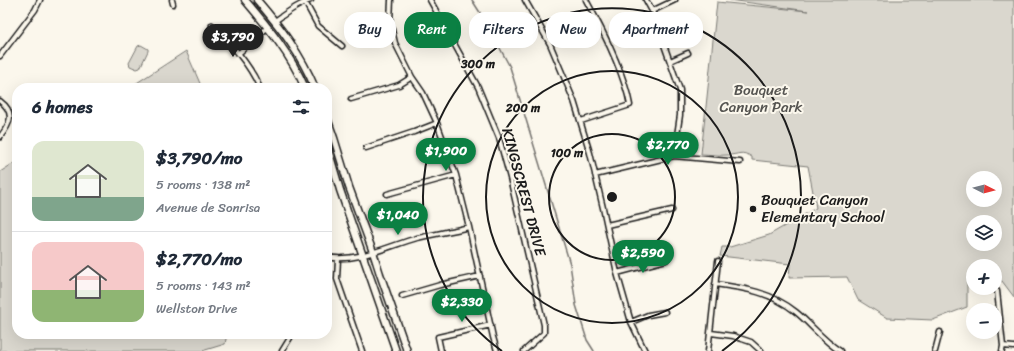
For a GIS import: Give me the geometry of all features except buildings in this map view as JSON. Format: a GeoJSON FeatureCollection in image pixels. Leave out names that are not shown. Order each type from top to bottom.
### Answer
{"type":"FeatureCollection","features":[{"type":"Feature","properties":{"kind":"main road"},"geometry":{"type":"LineString","coordinates":[[245,0],[268,27],[292,62],[302,83]]}},
{"type":"Feature","properties":{"kind":"main road"},"geometry":{"type":"LineString","coordinates":[[257,0],[294,47],[307,68],[313,83]]}},
{"type":"Feature","properties":{"kind":"main road"},"geometry":{"type":"LineString","coordinates":[[268,27],[275,21]]}},
{"type":"Feature","properties":{"kind":"main road"},"geometry":{"type":"LineString","coordinates":[[332,132],[349,187],[407,351]]}},
{"type":"Feature","properties":{"kind":"main road"},"geometry":{"type":"LineString","coordinates":[[332,163],[396,351]]}},
{"type":"Feature","properties":{"kind":"street"},"geometry":{"type":"LineString","coordinates":[[0,56],[35,10],[40,0]]}},
{"type":"Feature","properties":{"kind":"street"},"geometry":{"type":"LineString","coordinates":[[275,21],[305,1],[311,0]]}},
{"type":"Feature","properties":{"kind":"street"},"geometry":{"type":"LineString","coordinates":[[391,0],[390,21],[395,43],[412,77],[424,93],[437,123],[456,175],[491,324],[492,336],[497,351]]}},
{"type":"Feature","properties":{"kind":"street","name":"KINGSCREST DRIVE"},"geometry":{"type":"LineString","coordinates":[[430,0],[478,87],[499,138],[544,324],[544,333],[524,351]]}},
{"type":"Feature","properties":{"kind":"street"},"geometry":{"type":"LineString","coordinates":[[525,0],[550,44],[562,70],[581,121],[607,225],[617,273],[631,322],[644,351]]}},
{"type":"Feature","properties":{"kind":"street"},"geometry":{"type":"LineString","coordinates":[[581,121],[630,105],[610,48],[586,0]]}},
{"type":"Feature","properties":{"kind":"street"},"geometry":{"type":"LineString","coordinates":[[646,0],[652,12],[675,0]]}},
{"type":"Feature","properties":{"kind":"street"},"geometry":{"type":"LineString","coordinates":[[305,1],[318,26],[342,46]]}},
{"type":"Feature","properties":{"kind":"street"},"geometry":{"type":"LineString","coordinates":[[212,25],[239,53],[255,76],[258,83]]}},
{"type":"Feature","properties":{"kind":"street"},"geometry":{"type":"LineString","coordinates":[[239,53],[268,27]]}},
{"type":"Feature","properties":{"kind":"street"},"geometry":{"type":"LineString","coordinates":[[665,48],[680,90],[680,115],[674,156]]}},
{"type":"Feature","properties":{"kind":"street"},"geometry":{"type":"LineString","coordinates":[[670,61],[688,53]]}},
{"type":"Feature","properties":{"kind":"street"},"geometry":{"type":"LineString","coordinates":[[351,99],[399,85],[412,77]]}},
{"type":"Feature","properties":{"kind":"street"},"geometry":{"type":"LineString","coordinates":[[0,101],[6,105],[10,120],[9,126],[0,137]]}},
{"type":"Feature","properties":{"kind":"street"},"geometry":{"type":"LineString","coordinates":[[366,148],[437,123]]}},
{"type":"Feature","properties":{"kind":"street"},"geometry":{"type":"LineString","coordinates":[[595,175],[674,156],[740,162]]}},
{"type":"Feature","properties":{"kind":"street"},"geometry":{"type":"LineString","coordinates":[[386,194],[456,175]]}},
{"type":"Feature","properties":{"kind":"street"},"geometry":{"type":"LineString","coordinates":[[607,225],[672,210]]}},
{"type":"Feature","properties":{"kind":"street"},"geometry":{"type":"LineString","coordinates":[[332,258],[338,260],[353,258],[418,238],[469,227]]}},
{"type":"Feature","properties":{"kind":"street"},"geometry":{"type":"LineString","coordinates":[[338,260],[337,279],[362,351]]}},
{"type":"Feature","properties":{"kind":"street"},"geometry":{"type":"LineString","coordinates":[[617,273],[666,260]]}},
{"type":"Feature","properties":{"kind":"street"},"geometry":{"type":"LineString","coordinates":[[708,351],[718,261]]}},
{"type":"Feature","properties":{"kind":"street"},"geometry":{"type":"LineString","coordinates":[[402,296],[440,285],[480,276]]}},
{"type":"Feature","properties":{"kind":"street"},"geometry":{"type":"LineString","coordinates":[[715,284],[757,291],[781,302],[796,312],[822,337],[840,351]]}},
{"type":"Feature","properties":{"kind":"street"},"geometry":{"type":"LineString","coordinates":[[997,295],[1003,349],[1014,347]]}},
{"type":"Feature","properties":{"kind":"street"},"geometry":{"type":"LineString","coordinates":[[631,322],[648,315],[665,312]]}},
{"type":"Feature","properties":{"kind":"street"},"geometry":{"type":"LineString","coordinates":[[441,351],[438,337],[491,324]]}},
{"type":"Feature","properties":{"kind":"street"},"geometry":{"type":"LineString","coordinates":[[935,351],[940,332]]}},
{"type":"Feature","properties":{"kind":"street"},"geometry":{"type":"LineString","coordinates":[[711,333],[733,336],[751,342],[761,351]]}},
{"type":"Feature","properties":{"kind":"street"},"geometry":{"type":"LineString","coordinates":[[282,351],[289,339]]}},
{"type":"Feature","properties":{"kind":"green space","name":"Bouquet Canyon Park"},"geometry":{"type":"Polygon","coordinates":[[[730,0],[1014,0],[1014,297],[1002,281],[1002,259],[966,259],[966,307],[933,320],[887,318],[858,300],[847,277],[789,278],[790,264],[720,256],[722,247],[730,247],[769,235],[816,208],[808,166],[752,160],[752,157],[742,153],[732,155],[701,154],[717,2],[808,11],[730,0]]]}},
{"type":"Feature","properties":{"kind":"green space"},"geometry":{"type":"Polygon","coordinates":[[[141,45],[148,49],[148,51],[140,68],[137,69],[130,66],[129,63],[138,46],[141,45]]]}},
{"type":"Feature","properties":{"kind":"green space"},"geometry":{"type":"Polygon","coordinates":[[[186,51],[200,83],[137,83],[186,51]]]}},
{"type":"Feature","properties":{"kind":"green space"},"geometry":{"type":"Polygon","coordinates":[[[12,164],[12,339],[226,339],[225,344],[202,351],[0,351],[0,172],[12,164]]]}},
{"type":"Feature","properties":{"kind":"waterway"},"geometry":{"type":"LineString","coordinates":[[472,0],[486,22],[510,67],[570,264],[576,305],[587,340],[594,351]]}},
{"type":"Feature","properties":{"kind":"place","name":"Bouquet Canyon Elementary School"},"geometry":{"type":"Point","coordinates":[753,209]}}]}
